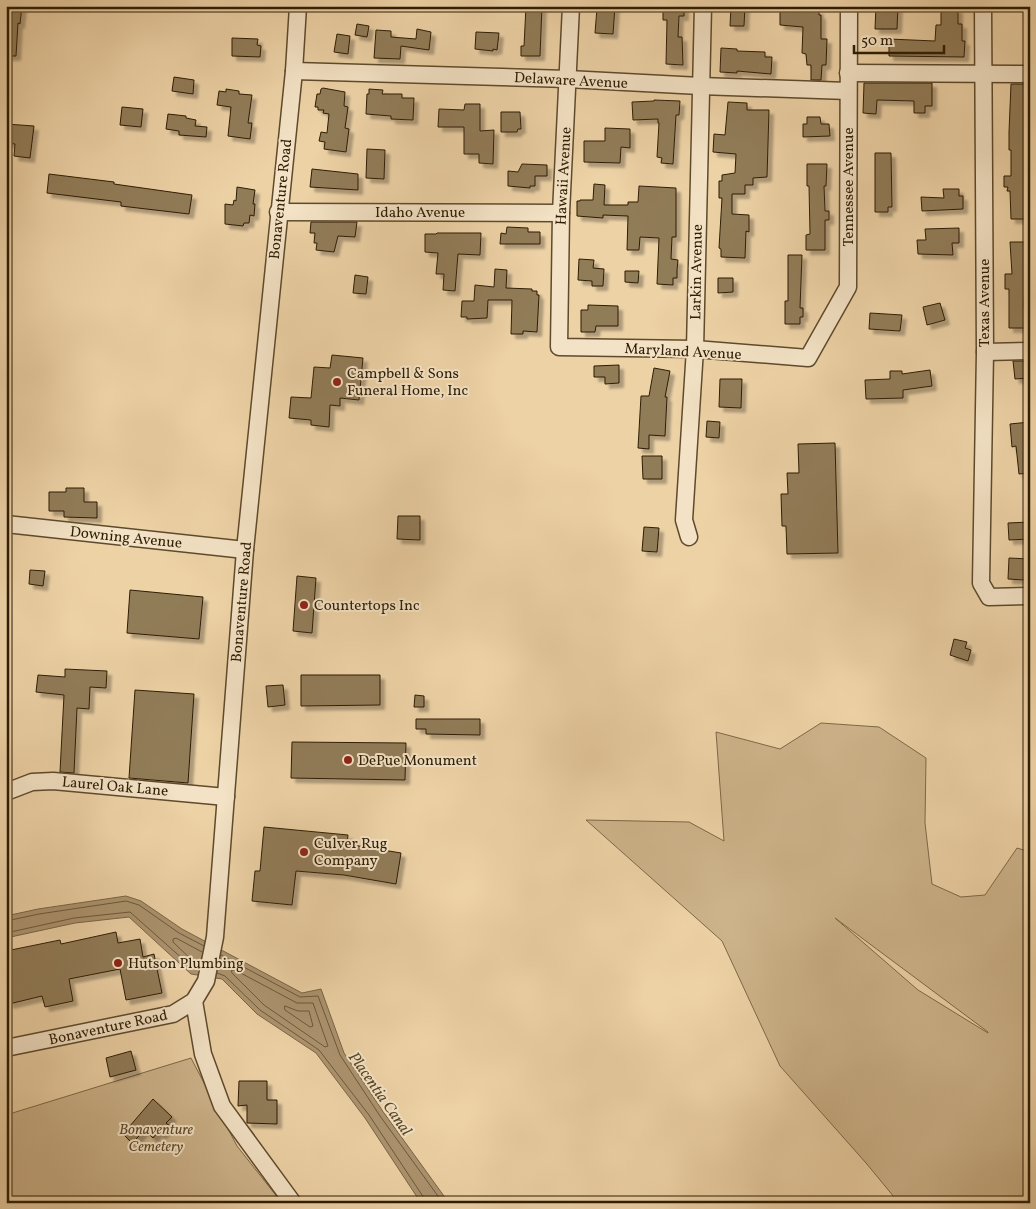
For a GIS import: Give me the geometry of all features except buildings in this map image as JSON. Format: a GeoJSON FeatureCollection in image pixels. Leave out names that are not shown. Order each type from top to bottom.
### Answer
{"type":"FeatureCollection","features":[{"type":"Feature","properties":{"kind":"street","name":"Bonaventure Road"},"geometry":{"type":"LineString","coordinates":[[6,1048],[173,1014],[194,1001],[206,981],[215,937],[245,550],[278,212],[294,71],[298,6]]}},
{"type":"Feature","properties":{"kind":"street","name":"Hawaii Avenue"},"geometry":{"type":"LineString","coordinates":[[559,347],[561,213],[570,6]]}},
{"type":"Feature","properties":{"kind":"street","name":"Larkin Avenue"},"geometry":{"type":"LineString","coordinates":[[689,537],[684,520],[694,349],[703,6]]}},
{"type":"Feature","properties":{"kind":"street","name":"Tennessee Avenue"},"geometry":{"type":"LineString","coordinates":[[808,358],[848,287],[849,6]]}},
{"type":"Feature","properties":{"kind":"street","name":"Texas Avenue"},"geometry":{"type":"LineString","coordinates":[[983,6],[985,352],[981,583],[988,597],[1030,596]]}},
{"type":"Feature","properties":{"kind":"street","name":"Delaware Avenue"},"geometry":{"type":"LineString","coordinates":[[294,71],[848,90]]}},
{"type":"Feature","properties":{"kind":"street"},"geometry":{"type":"LineString","coordinates":[[848,73],[1030,74]]}},
{"type":"Feature","properties":{"kind":"street","name":"Idaho Avenue"},"geometry":{"type":"LineString","coordinates":[[278,212],[561,213]]}},
{"type":"Feature","properties":{"kind":"street","name":"Maryland Avenue"},"geometry":{"type":"LineString","coordinates":[[559,347],[694,349],[808,358]]}},
{"type":"Feature","properties":{"kind":"street"},"geometry":{"type":"LineString","coordinates":[[985,352],[1030,351]]}},
{"type":"Feature","properties":{"kind":"street","name":"Downing Avenue"},"geometry":{"type":"LineString","coordinates":[[6,524],[245,550]]}},
{"type":"Feature","properties":{"kind":"street","name":"Laurel Oak Lane"},"geometry":{"type":"LineString","coordinates":[[6,792],[32,782],[53,781],[226,797]]}},
{"type":"Feature","properties":{"kind":"street"},"geometry":{"type":"LineString","coordinates":[[194,1001],[203,1054],[222,1106],[293,1203]]}},
{"type":"Feature","properties":{"kind":"green space"},"geometry":{"type":"Polygon","coordinates":[[[821,723],[879,727],[926,758],[925,823],[932,884],[961,897],[985,895],[1017,848],[1030,852],[1030,1203],[899,1203],[780,1066],[722,941],[586,820],[689,822],[724,841],[716,732],[780,749],[821,723]],[[835,918],[918,990],[988,1032],[835,918]]]}},
{"type":"Feature","properties":{"kind":"green space","name":"Bonaventure Cemetery"},"geometry":{"type":"Polygon","coordinates":[[[191,1058],[237,1146],[282,1203],[6,1203],[6,1115],[191,1058]]]}},
{"type":"Feature","properties":{"kind":"water"},"geometry":{"type":"Polygon","coordinates":[[[126,896],[141,901],[182,929],[302,993],[321,989],[344,1053],[384,1113],[449,1203],[421,1203],[365,1118],[316,1053],[257,1014],[222,979],[191,974],[129,917],[75,923],[6,938],[6,916],[38,909],[126,896]]]}},
{"type":"Feature","properties":{"kind":"place","name":"Campbell & Sons Funeral Home, Inc"},"geometry":{"type":"Point","coordinates":[337,382]}},
{"type":"Feature","properties":{"kind":"place","name":"Countertops Inc"},"geometry":{"type":"Point","coordinates":[304,605]}},
{"type":"Feature","properties":{"kind":"place","name":"DePue Monument"},"geometry":{"type":"Point","coordinates":[348,760]}},
{"type":"Feature","properties":{"kind":"place","name":"Culver Rug Company"},"geometry":{"type":"Point","coordinates":[304,852]}},
{"type":"Feature","properties":{"kind":"place","name":"Hutson Plumbing"},"geometry":{"type":"Point","coordinates":[118,963]}},
{"type":"Feature","properties":{"kind":"water label","name":"Placentia Canal"},"geometry":{"type":"Point","coordinates":[381,1093]}}]}
